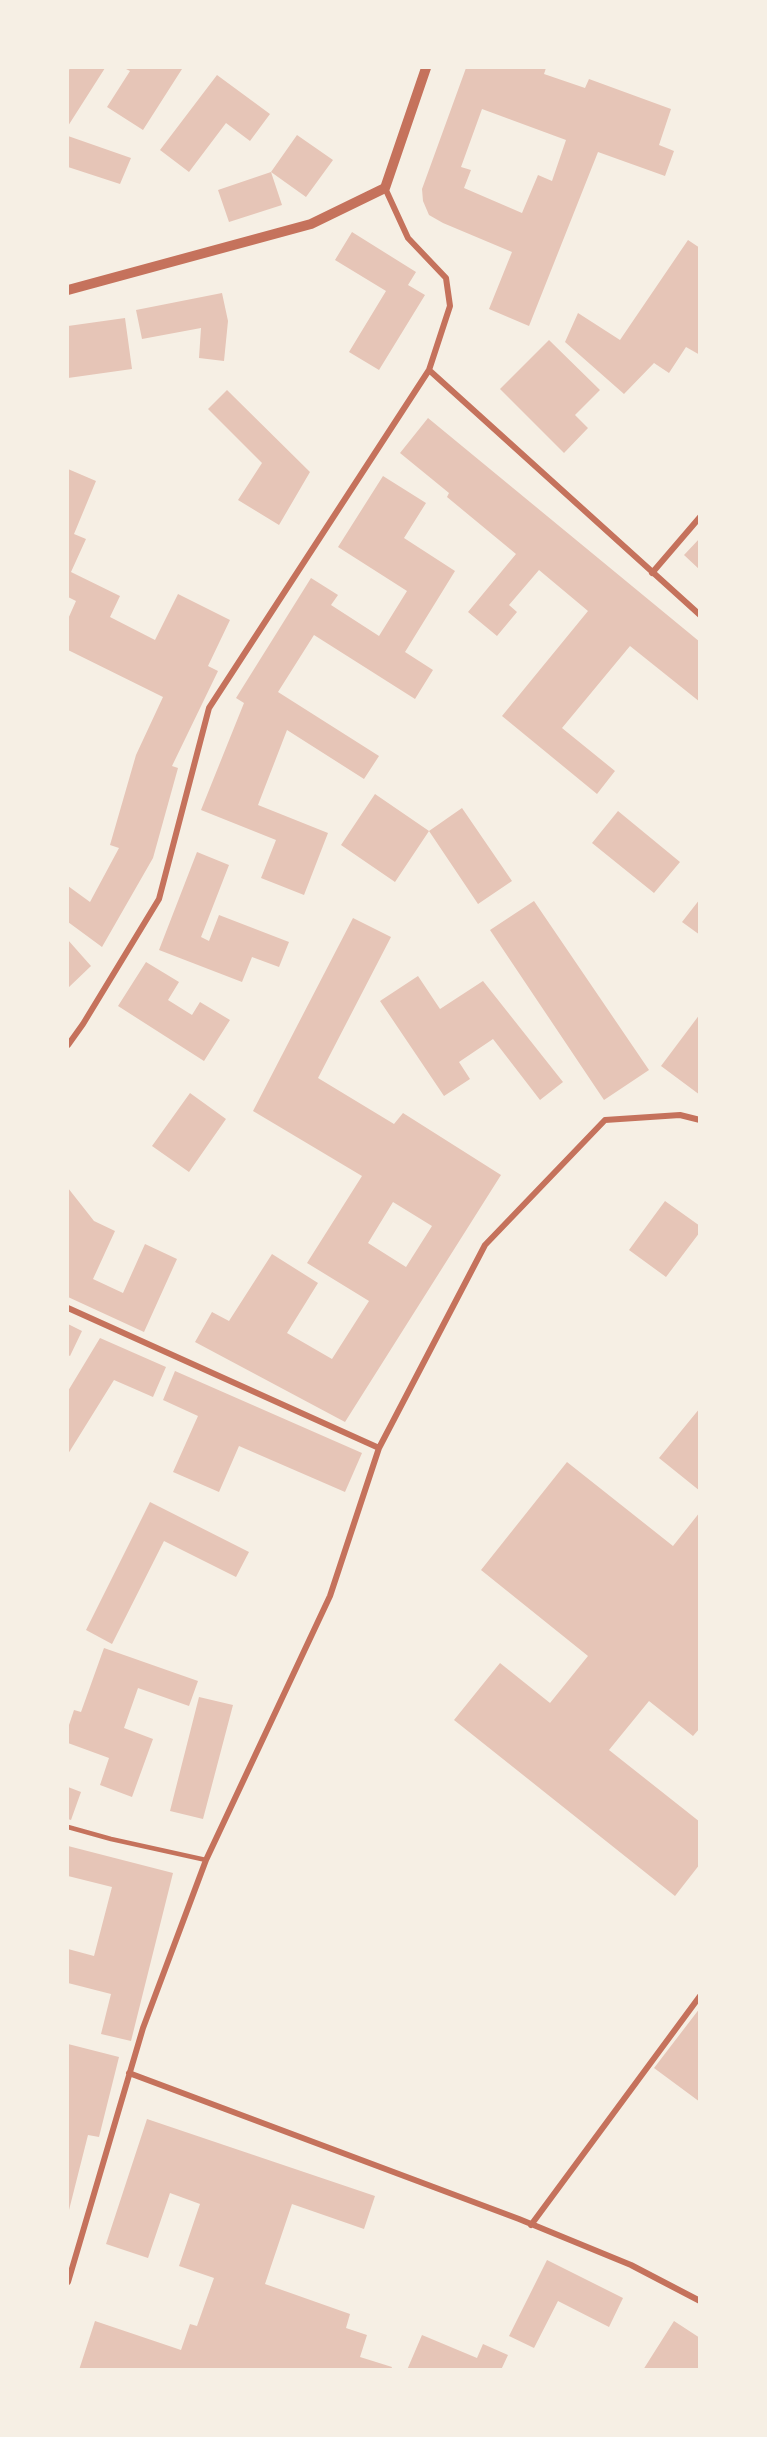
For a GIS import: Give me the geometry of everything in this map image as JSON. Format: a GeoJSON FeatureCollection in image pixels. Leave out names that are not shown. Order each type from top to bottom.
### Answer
{"type":"FeatureCollection","features":[{"type":"Feature","properties":{"kind":"street"},"geometry":{"type":"LineString","coordinates":[[68,1045],[159,899],[209,708],[429,370],[450,306],[446,278],[408,238],[385,188],[426,68]]}},
{"type":"Feature","properties":{"kind":"street"},"geometry":{"type":"LineString","coordinates":[[68,290],[311,224],[385,188]]}},
{"type":"Feature","properties":{"kind":"street"},"geometry":{"type":"LineString","coordinates":[[429,370],[699,615]]}},
{"type":"Feature","properties":{"kind":"street"},"geometry":{"type":"LineString","coordinates":[[652,573],[699,517]]}},
{"type":"Feature","properties":{"kind":"street"},"geometry":{"type":"LineString","coordinates":[[68,2282],[143,2028],[206,1860],[330,1596],[379,1448],[485,1245],[605,1120],[680,1115],[699,1120]]}},
{"type":"Feature","properties":{"kind":"street"},"geometry":{"type":"LineString","coordinates":[[68,1308],[379,1448]]}},
{"type":"Feature","properties":{"kind":"street"},"geometry":{"type":"LineString","coordinates":[[531,2225],[699,1996]]}},
{"type":"Feature","properties":{"kind":"street"},"geometry":{"type":"LineString","coordinates":[[129,2073],[531,2225],[631,2265],[699,2301]]}},
{"type":"Feature","properties":{"kind":"lane"},"geometry":{"type":"LineString","coordinates":[[68,1827],[206,1860]]}},
{"type":"Feature","properties":{"kind":"building"},"geometry":{"type":"Polygon","coordinates":[[[70,68],[105,68],[68,126],[68,72],[70,68]]]}},
{"type":"Feature","properties":{"kind":"building"},"geometry":{"type":"Polygon","coordinates":[[[124,68],[182,69],[143,130],[107,107],[130,71],[124,68]]]}},
{"type":"Feature","properties":{"kind":"building"},"geometry":{"type":"Polygon","coordinates":[[[466,68],[546,68],[544,74],[585,88],[589,79],[671,109],[659,145],[674,151],[665,176],[598,152],[529,326],[489,309],[512,252],[429,215],[423,201],[422,189],[466,68]],[[482,109],[461,167],[471,170],[464,188],[522,213],[538,175],[552,181],[566,140],[482,109]]]}},
{"type":"Feature","properties":{"kind":"building"},"geometry":{"type":"Polygon","coordinates":[[[217,75],[270,114],[250,141],[226,123],[189,172],[160,150],[217,75]]]}},
{"type":"Feature","properties":{"kind":"building"},"geometry":{"type":"Polygon","coordinates":[[[297,135],[333,160],[306,197],[271,172],[297,135]]]}},
{"type":"Feature","properties":{"kind":"building"},"geometry":{"type":"Polygon","coordinates":[[[68,136],[131,158],[120,184],[68,167],[68,136]]]}},
{"type":"Feature","properties":{"kind":"building"},"geometry":{"type":"Polygon","coordinates":[[[271,172],[282,205],[229,222],[218,190],[271,172]]]}},
{"type":"Feature","properties":{"kind":"building"},"geometry":{"type":"Polygon","coordinates":[[[352,232],[416,272],[408,285],[425,295],[379,370],[349,352],[386,291],[335,260],[352,232]]]}},
{"type":"Feature","properties":{"kind":"building"},"geometry":{"type":"Polygon","coordinates":[[[688,240],[700,248],[700,355],[686,347],[669,373],[654,363],[624,394],[565,342],[578,313],[620,340],[688,240]]]}},
{"type":"Feature","properties":{"kind":"building"},"geometry":{"type":"Polygon","coordinates":[[[222,293],[228,321],[224,361],[199,358],[201,328],[142,339],[136,310],[222,293]]]}},
{"type":"Feature","properties":{"kind":"building"},"geometry":{"type":"Polygon","coordinates":[[[125,318],[132,369],[68,378],[68,326],[125,318]]]}},
{"type":"Feature","properties":{"kind":"building"},"geometry":{"type":"Polygon","coordinates":[[[549,340],[600,390],[575,415],[588,428],[564,453],[500,389],[549,340]]]}},
{"type":"Feature","properties":{"kind":"building"},"geometry":{"type":"Polygon","coordinates":[[[227,390],[310,472],[279,525],[238,500],[262,463],[208,409],[227,390]]]}},
{"type":"Feature","properties":{"kind":"building"},"geometry":{"type":"Polygon","coordinates":[[[428,418],[700,642],[700,702],[630,646],[562,728],[615,771],[597,794],[502,716],[588,611],[539,570],[509,605],[517,612],[497,636],[468,612],[516,554],[447,497],[449,493],[400,453],[428,418]]]}},
{"type":"Feature","properties":{"kind":"building"},"geometry":{"type":"Polygon","coordinates":[[[68,469],[96,481],[74,534],[86,539],[71,572],[120,596],[110,617],[155,640],[178,594],[230,620],[208,666],[218,671],[172,766],[178,768],[153,858],[102,947],[68,922],[68,886],[90,902],[119,848],[110,845],[136,755],[163,697],[68,650],[68,619],[76,601],[68,597],[68,469]]]}},
{"type":"Feature","properties":{"kind":"building"},"geometry":{"type":"Polygon","coordinates":[[[383,476],[426,503],[404,538],[455,571],[405,652],[433,670],[415,699],[314,635],[278,692],[379,756],[364,779],[287,730],[258,805],[328,833],[304,895],[261,878],[276,840],[201,810],[244,703],[236,698],[311,578],[338,595],[331,605],[379,636],[407,591],[338,547],[383,476]]]}},
{"type":"Feature","properties":{"kind":"building"},"geometry":{"type":"Polygon","coordinates":[[[700,538],[700,570],[684,555],[700,538]]]}},
{"type":"Feature","properties":{"kind":"building"},"geometry":{"type":"Polygon","coordinates":[[[375,794],[429,831],[395,882],[341,845],[375,794]]]}},
{"type":"Feature","properties":{"kind":"building"},"geometry":{"type":"Polygon","coordinates":[[[462,808],[512,881],[478,904],[429,831],[462,808]]]}},
{"type":"Feature","properties":{"kind":"building"},"geometry":{"type":"Polygon","coordinates":[[[618,811],[680,862],[654,893],[592,843],[618,811]]]}},
{"type":"Feature","properties":{"kind":"building"},"geometry":{"type":"Polygon","coordinates":[[[197,852],[229,865],[201,937],[209,941],[219,915],[289,942],[279,967],[252,957],[242,982],[159,950],[197,852]]]}},
{"type":"Feature","properties":{"kind":"building"},"geometry":{"type":"Polygon","coordinates":[[[700,899],[700,935],[682,922],[700,899]]]}},
{"type":"Feature","properties":{"kind":"building"},"geometry":{"type":"Polygon","coordinates":[[[534,901],[649,1070],[604,1100],[490,930],[534,901]]]}},
{"type":"Feature","properties":{"kind":"building"},"geometry":{"type":"Polygon","coordinates":[[[353,918],[391,937],[318,1078],[394,1124],[403,1113],[501,1175],[345,1422],[195,1342],[212,1312],[229,1321],[272,1254],[318,1283],[287,1333],[332,1359],[369,1301],[307,1263],[362,1176],[253,1111],[353,918]],[[393,1202],[368,1243],[406,1267],[432,1226],[393,1202]]]}},
{"type":"Feature","properties":{"kind":"building"},"geometry":{"type":"Polygon","coordinates":[[[68,940],[91,966],[68,988],[68,940]]]}},
{"type":"Feature","properties":{"kind":"building"},"geometry":{"type":"Polygon","coordinates":[[[146,962],[179,982],[168,1000],[192,1015],[200,1002],[230,1020],[204,1061],[118,1006],[146,962]]]}},
{"type":"Feature","properties":{"kind":"building"},"geometry":{"type":"Polygon","coordinates":[[[418,976],[440,1009],[483,981],[563,1082],[540,1100],[493,1039],[459,1062],[470,1079],[444,1096],[380,1001],[418,976]]]}},
{"type":"Feature","properties":{"kind":"building"},"geometry":{"type":"Polygon","coordinates":[[[700,1014],[700,1095],[661,1066],[700,1014]]]}},
{"type":"Feature","properties":{"kind":"building"},"geometry":{"type":"Polygon","coordinates":[[[190,1093],[226,1119],[189,1172],[152,1146],[190,1093]]]}},
{"type":"Feature","properties":{"kind":"building"},"geometry":{"type":"Polygon","coordinates":[[[68,1188],[94,1221],[115,1231],[93,1279],[123,1293],[145,1244],[177,1259],[144,1332],[68,1297],[68,1188]]]}},
{"type":"Feature","properties":{"kind":"building"},"geometry":{"type":"Polygon","coordinates":[[[665,1201],[700,1226],[700,1232],[666,1277],[629,1250],[665,1201]]]}},
{"type":"Feature","properties":{"kind":"building"},"geometry":{"type":"Polygon","coordinates":[[[68,1324],[82,1331],[70,1356],[68,1355],[68,1324]]]}},
{"type":"Feature","properties":{"kind":"building"},"geometry":{"type":"Polygon","coordinates":[[[100,1338],[166,1367],[153,1397],[114,1380],[68,1454],[68,1391],[100,1338]]]}},
{"type":"Feature","properties":{"kind":"building"},"geometry":{"type":"Polygon","coordinates":[[[175,1371],[362,1453],[345,1492],[239,1446],[219,1492],[173,1472],[198,1416],[163,1400],[175,1371]]]}},
{"type":"Feature","properties":{"kind":"building"},"geometry":{"type":"Polygon","coordinates":[[[700,1408],[700,1491],[659,1458],[700,1408]]]}},
{"type":"Feature","properties":{"kind":"building"},"geometry":{"type":"Polygon","coordinates":[[[567,1462],[673,1546],[700,1512],[700,1728],[693,1736],[649,1701],[609,1750],[700,1822],[700,1864],[675,1896],[454,1720],[500,1663],[550,1703],[588,1656],[481,1570],[567,1462]]]}},
{"type":"Feature","properties":{"kind":"building"},"geometry":{"type":"Polygon","coordinates":[[[150,1502],[249,1552],[236,1577],[164,1541],[112,1644],[86,1630],[150,1502]]]}},
{"type":"Feature","properties":{"kind":"building"},"geometry":{"type":"Polygon","coordinates":[[[104,1648],[198,1681],[189,1706],[138,1688],[124,1728],[153,1739],[132,1797],[100,1785],[109,1758],[68,1743],[68,1728],[74,1710],[81,1712],[104,1648]]]}},
{"type":"Feature","properties":{"kind":"building"},"geometry":{"type":"Polygon","coordinates":[[[199,1697],[233,1705],[203,1819],[170,1811],[199,1697]]]}},
{"type":"Feature","properties":{"kind":"building"},"geometry":{"type":"Polygon","coordinates":[[[68,1787],[81,1792],[71,1820],[68,1819],[68,1787]]]}},
{"type":"Feature","properties":{"kind":"building"},"geometry":{"type":"Polygon","coordinates":[[[68,1846],[173,1873],[131,2041],[101,2034],[111,1994],[68,1983],[68,1949],[94,1956],[112,1887],[68,1876],[68,1846]]]}},
{"type":"Feature","properties":{"kind":"building"},"geometry":{"type":"Polygon","coordinates":[[[700,2008],[700,2102],[654,2068],[700,2008]]]}},
{"type":"Feature","properties":{"kind":"building"},"geometry":{"type":"Polygon","coordinates":[[[68,2044],[119,2057],[99,2137],[88,2135],[68,2214],[68,2044]]]}},
{"type":"Feature","properties":{"kind":"building"},"geometry":{"type":"Polygon","coordinates":[[[147,2119],[375,2196],[364,2229],[292,2204],[265,2284],[350,2314],[346,2328],[367,2335],[360,2357],[392,2367],[391,2370],[79,2370],[95,2321],[181,2350],[190,2324],[197,2326],[214,2278],[179,2266],[200,2204],[170,2193],[148,2258],[106,2244],[147,2119]]]}},
{"type":"Feature","properties":{"kind":"building"},"geometry":{"type":"Polygon","coordinates":[[[547,2260],[623,2298],[609,2327],[558,2301],[534,2348],[509,2336],[547,2260]]]}},
{"type":"Feature","properties":{"kind":"building"},"geometry":{"type":"Polygon","coordinates":[[[674,2321],[700,2338],[700,2370],[643,2370],[674,2321]]]}},
{"type":"Feature","properties":{"kind":"building"},"geometry":{"type":"Polygon","coordinates":[[[422,2335],[477,2358],[483,2344],[508,2355],[501,2370],[407,2370],[422,2335]]]}}]}
